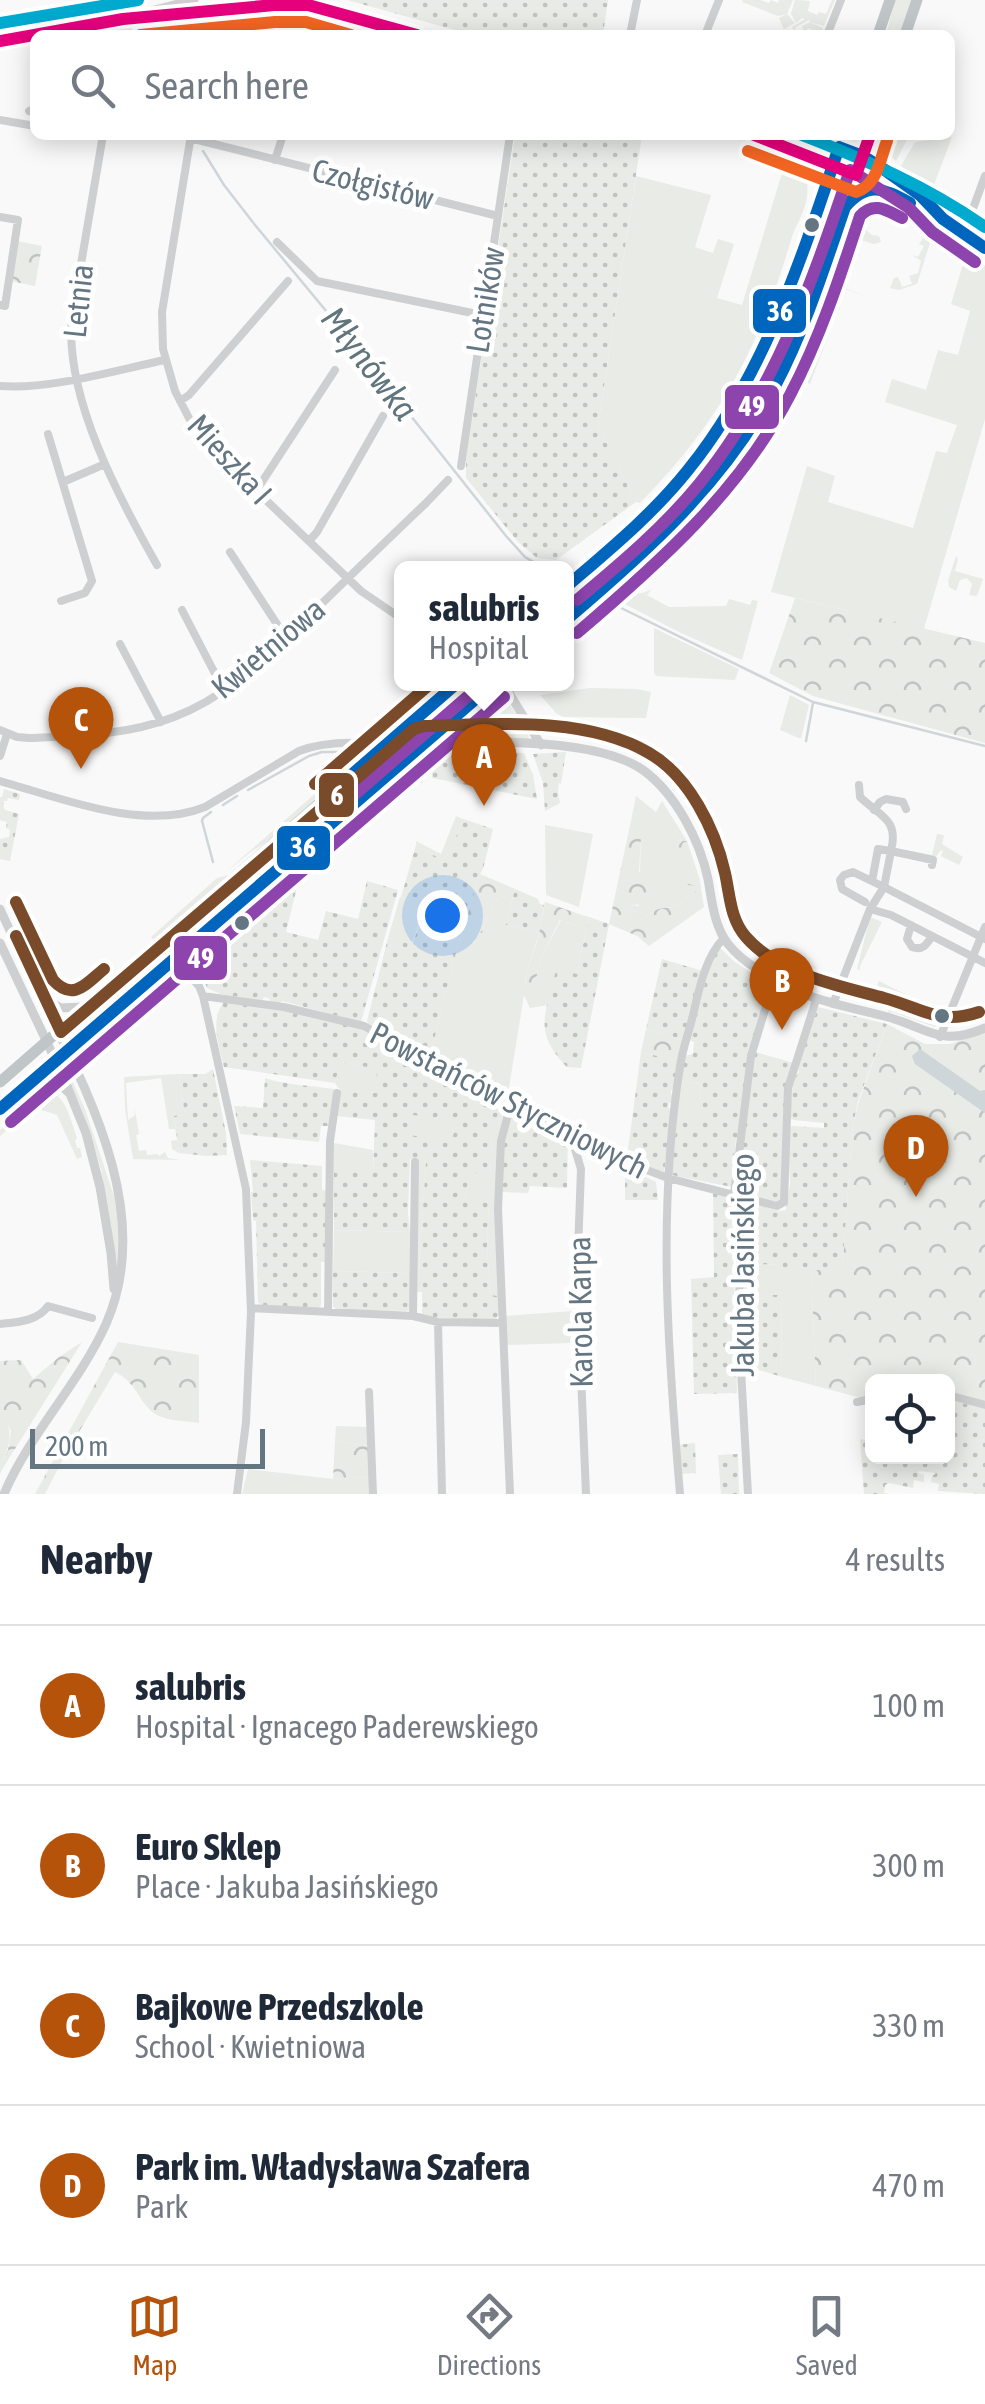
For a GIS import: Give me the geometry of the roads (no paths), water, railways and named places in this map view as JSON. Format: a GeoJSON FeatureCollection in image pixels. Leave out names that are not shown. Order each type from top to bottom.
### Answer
{"type":"FeatureCollection","features":[{"type":"Feature","properties":{"kind":"main road"},"geometry":{"type":"LineString","coordinates":[[880,30],[890,0]]}},
{"type":"Feature","properties":{"kind":"main road"},"geometry":{"type":"LineString","coordinates":[[908,30],[918,0]]}},
{"type":"Feature","properties":{"kind":"main road"},"geometry":{"type":"LineString","coordinates":[[574,613],[674,524],[738,448],[760,413],[790,356],[868,140]]}},
{"type":"Feature","properties":{"kind":"main road"},"geometry":{"type":"LineString","coordinates":[[574,579],[662,500],[696,461],[733,408],[776,322],[841,141]]}},
{"type":"Feature","properties":{"kind":"main road"},"geometry":{"type":"LineString","coordinates":[[0,1082],[445,691]]}},
{"type":"Feature","properties":{"kind":"main road"},"geometry":{"type":"LineString","coordinates":[[0,1108],[486,691]]}},
{"type":"Feature","properties":{"kind":"main road"},"geometry":{"type":"LineString","coordinates":[[286,832],[301,850]]}},
{"type":"Feature","properties":{"kind":"street"},"geometry":{"type":"LineString","coordinates":[[122,19],[194,0]]}},
{"type":"Feature","properties":{"kind":"street"},"geometry":{"type":"LineString","coordinates":[[293,0],[399,30]]}},
{"type":"Feature","properties":{"kind":"street"},"geometry":{"type":"LineString","coordinates":[[631,30],[637,0]]}},
{"type":"Feature","properties":{"kind":"street"},"geometry":{"type":"LineString","coordinates":[[707,30],[719,0]]}},
{"type":"Feature","properties":{"kind":"street"},"geometry":{"type":"LineString","coordinates":[[829,30],[841,0]]}},
{"type":"Feature","properties":{"kind":"street"},"geometry":{"type":"LineString","coordinates":[[58,30],[214,6],[308,5]]}},
{"type":"Feature","properties":{"kind":"street"},"geometry":{"type":"LineString","coordinates":[[0,40],[30,35]]}},
{"type":"Feature","properties":{"kind":"street"},"geometry":{"type":"LineString","coordinates":[[0,120],[30,125]]}},
{"type":"Feature","properties":{"kind":"street","name":"Letnia"},"geometry":{"type":"LineString","coordinates":[[101,140],[72,317],[76,378],[105,464],[157,565]]}},
{"type":"Feature","properties":{"kind":"street","name":"Mieszka I"},"geometry":{"type":"LineString","coordinates":[[191,140],[164,288],[165,360],[180,401],[207,442],[256,491],[348,578],[394,614]]}},
{"type":"Feature","properties":{"kind":"street","name":"Czołgistów"},"geometry":{"type":"LineString","coordinates":[[202,140],[498,216]]}},
{"type":"Feature","properties":{"kind":"street"},"geometry":{"type":"LineString","coordinates":[[276,160],[282,140]]}},
{"type":"Feature","properties":{"kind":"street","name":"Lotników"},"geometry":{"type":"LineString","coordinates":[[461,466],[509,140]]}},
{"type":"Feature","properties":{"kind":"street"},"geometry":{"type":"LineString","coordinates":[[767,140],[890,191],[943,218],[985,248]]}},
{"type":"Feature","properties":{"kind":"street"},"geometry":{"type":"LineString","coordinates":[[841,141],[920,195],[943,218]]}},
{"type":"Feature","properties":{"kind":"street"},"geometry":{"type":"LineString","coordinates":[[964,233],[985,176]]}},
{"type":"Feature","properties":{"kind":"street"},"geometry":{"type":"LineString","coordinates":[[846,207],[852,198],[868,189],[890,191]]}},
{"type":"Feature","properties":{"kind":"street"},"geometry":{"type":"LineString","coordinates":[[0,218],[18,220],[3,305]]}},
{"type":"Feature","properties":{"kind":"street"},"geometry":{"type":"LineString","coordinates":[[277,242],[316,282],[482,315]]}},
{"type":"Feature","properties":{"kind":"street"},"geometry":{"type":"LineString","coordinates":[[180,401],[189,396],[288,281]]}},
{"type":"Feature","properties":{"kind":"street"},"geometry":{"type":"LineString","coordinates":[[0,386],[27,387],[165,360]]}},
{"type":"Feature","properties":{"kind":"street"},"geometry":{"type":"LineString","coordinates":[[256,491],[335,370]]}},
{"type":"Feature","properties":{"kind":"street"},"geometry":{"type":"LineString","coordinates":[[309,541],[383,416]]}},
{"type":"Feature","properties":{"kind":"street"},"geometry":{"type":"LineString","coordinates":[[48,434],[92,581],[85,593],[61,601]]}},
{"type":"Feature","properties":{"kind":"street"},"geometry":{"type":"LineString","coordinates":[[63,482],[105,464]]}},
{"type":"Feature","properties":{"kind":"street"},"geometry":{"type":"LineString","coordinates":[[348,578],[448,480]]}},
{"type":"Feature","properties":{"kind":"street"},"geometry":{"type":"LineString","coordinates":[[230,552],[286,638]]}},
{"type":"Feature","properties":{"kind":"street","name":"Kwietniowa"},"geometry":{"type":"LineString","coordinates":[[4,732],[29,738],[128,731],[192,709],[256,666],[348,578]]}},
{"type":"Feature","properties":{"kind":"street"},"geometry":{"type":"LineString","coordinates":[[182,610],[224,691]]}},
{"type":"Feature","properties":{"kind":"street"},"geometry":{"type":"LineString","coordinates":[[120,644],[161,722]]}},
{"type":"Feature","properties":{"kind":"street"},"geometry":{"type":"LineString","coordinates":[[508,691],[541,745]]}},
{"type":"Feature","properties":{"kind":"street"},"geometry":{"type":"LineString","coordinates":[[416,718],[411,734],[416,742],[577,748],[611,756],[644,770],[686,821],[700,847],[716,918],[724,938],[743,959],[774,980],[816,1000],[894,1019],[940,1037],[959,1037],[985,1028]]}},
{"type":"Feature","properties":{"kind":"street"},"geometry":{"type":"LineString","coordinates":[[0,756],[4,732]]}},
{"type":"Feature","properties":{"kind":"street"},"geometry":{"type":"LineString","coordinates":[[0,781],[111,812],[171,816],[204,806],[299,751],[338,742],[362,742]]}},
{"type":"Feature","properties":{"kind":"street"},"geometry":{"type":"LineString","coordinates":[[833,1004],[867,906],[884,887],[894,837],[893,828],[858,794],[858,785]]}},
{"type":"Feature","properties":{"kind":"street"},"geometry":{"type":"LineString","coordinates":[[874,810],[886,798],[903,802],[906,810]]}},
{"type":"Feature","properties":{"kind":"street"},"geometry":{"type":"LineString","coordinates":[[872,881],[880,838]]}},
{"type":"Feature","properties":{"kind":"street"},"geometry":{"type":"LineString","coordinates":[[878,849],[933,860],[932,865]]}},
{"type":"Feature","properties":{"kind":"street"},"geometry":{"type":"LineString","coordinates":[[940,1037],[972,956],[984,934],[853,872],[840,880],[844,891],[867,906],[911,925],[972,956],[985,963]]}},
{"type":"Feature","properties":{"kind":"street"},"geometry":{"type":"LineString","coordinates":[[0,910],[96,1115],[122,1213],[123,1265],[110,1314],[97,1341],[4,1494]]}},
{"type":"Feature","properties":{"kind":"street"},"geometry":{"type":"LineString","coordinates":[[911,925],[907,939],[912,947],[925,946],[932,936]]}},
{"type":"Feature","properties":{"kind":"street"},"geometry":{"type":"LineString","coordinates":[[680,1494],[669,1317],[668,1178],[682,1054],[708,962],[724,938]]}},
{"type":"Feature","properties":{"kind":"street"},"geometry":{"type":"LineString","coordinates":[[0,943],[86,1133],[100,1186],[115,1296]]}},
{"type":"Feature","properties":{"kind":"street"},"geometry":{"type":"LineString","coordinates":[[174,959],[200,986],[246,1188],[251,1308],[246,1422],[236,1494]]}},
{"type":"Feature","properties":{"kind":"street"},"geometry":{"type":"LineString","coordinates":[[16,976],[25,982],[30,972]]}},
{"type":"Feature","properties":{"kind":"street","name":"Jakuba Jasińskiego"},"geometry":{"type":"LineString","coordinates":[[748,1494],[734,1194],[749,1069],[774,980]]}},
{"type":"Feature","properties":{"kind":"street"},"geometry":{"type":"LineString","coordinates":[[38,990],[60,1008],[87,1006]]}},
{"type":"Feature","properties":{"kind":"street","name":"Powstańców Styczniowych"},"geometry":{"type":"LineString","coordinates":[[203,996],[284,1007],[364,1026],[510,1107],[574,1132],[644,1169],[775,1206],[781,1206],[785,1197],[788,1088],[816,1000]]}},
{"type":"Feature","properties":{"kind":"street"},"geometry":{"type":"LineString","coordinates":[[20,1091],[51,1082],[71,1096]]}},
{"type":"Feature","properties":{"kind":"street"},"geometry":{"type":"LineString","coordinates":[[328,1312],[330,1141],[336,1093]]}},
{"type":"Feature","properties":{"kind":"street"},"geometry":{"type":"LineString","coordinates":[[510,1107],[499,1164],[510,1494]]}},
{"type":"Feature","properties":{"kind":"street","name":"Karola Karpa"},"geometry":{"type":"LineString","coordinates":[[574,1132],[572,1139],[581,1169],[577,1263],[586,1494]]}},
{"type":"Feature","properties":{"kind":"street"},"geometry":{"type":"LineString","coordinates":[[412,1316],[416,1162]]}},
{"type":"Feature","properties":{"kind":"street"},"geometry":{"type":"LineString","coordinates":[[0,1324],[36,1318],[48,1306],[92,1318]]}},
{"type":"Feature","properties":{"kind":"street"},"geometry":{"type":"LineString","coordinates":[[251,1308],[502,1323]]}},
{"type":"Feature","properties":{"kind":"street"},"geometry":{"type":"LineString","coordinates":[[438,1322],[442,1494]]}},
{"type":"Feature","properties":{"kind":"street"},"geometry":{"type":"LineString","coordinates":[[369,1392],[373,1494]]}},
{"type":"Feature","properties":{"kind":"street"},"geometry":{"type":"LineString","coordinates":[[955,1397],[985,1405]]}},
{"type":"Feature","properties":{"kind":"street"},"geometry":{"type":"LineString","coordinates":[[857,1402],[865,1400]]}},
{"type":"Feature","properties":{"kind":"waterway","name":"Młynówka"},"geometry":{"type":"LineString","coordinates":[[222,30],[223,25]]}},
{"type":"Feature","properties":{"kind":"waterway","name":"Młynówka"},"geometry":{"type":"LineString","coordinates":[[203,151],[255,225],[506,536],[532,561]]}},
{"type":"Feature","properties":{"kind":"waterway","name":"Młynówka"},"geometry":{"type":"LineString","coordinates":[[613,604],[813,702],[985,746]]}},
{"type":"Feature","properties":{"kind":"waterway"},"geometry":{"type":"LineString","coordinates":[[806,741],[813,703]]}},
{"type":"Feature","properties":{"kind":"waterway"},"geometry":{"type":"LineString","coordinates":[[248,790],[309,756],[347,752]]}},
{"type":"Feature","properties":{"kind":"waterway"},"geometry":{"type":"LineString","coordinates":[[223,805],[237,796]]}},
{"type":"Feature","properties":{"kind":"waterway"},"geometry":{"type":"LineString","coordinates":[[211,812],[202,821],[213,862]]}},
{"type":"Feature","properties":{"kind":"waterway"},"geometry":{"type":"LineString","coordinates":[[950,1026],[985,1015]]}},
{"type":"Feature","properties":{"kind":"place","name":"Bajkowe Przedszkole"},"geometry":{"type":"Point","coordinates":[81,769]}},
{"type":"Feature","properties":{"kind":"place","name":"salubris"},"geometry":{"type":"Point","coordinates":[484,806]}},
{"type":"Feature","properties":{"kind":"place","name":"Euro Sklep"},"geometry":{"type":"Point","coordinates":[782,1030]}},
{"type":"Feature","properties":{"kind":"place","name":"Park im. Władysława Szafera"},"geometry":{"type":"Point","coordinates":[916,1197]}}]}
